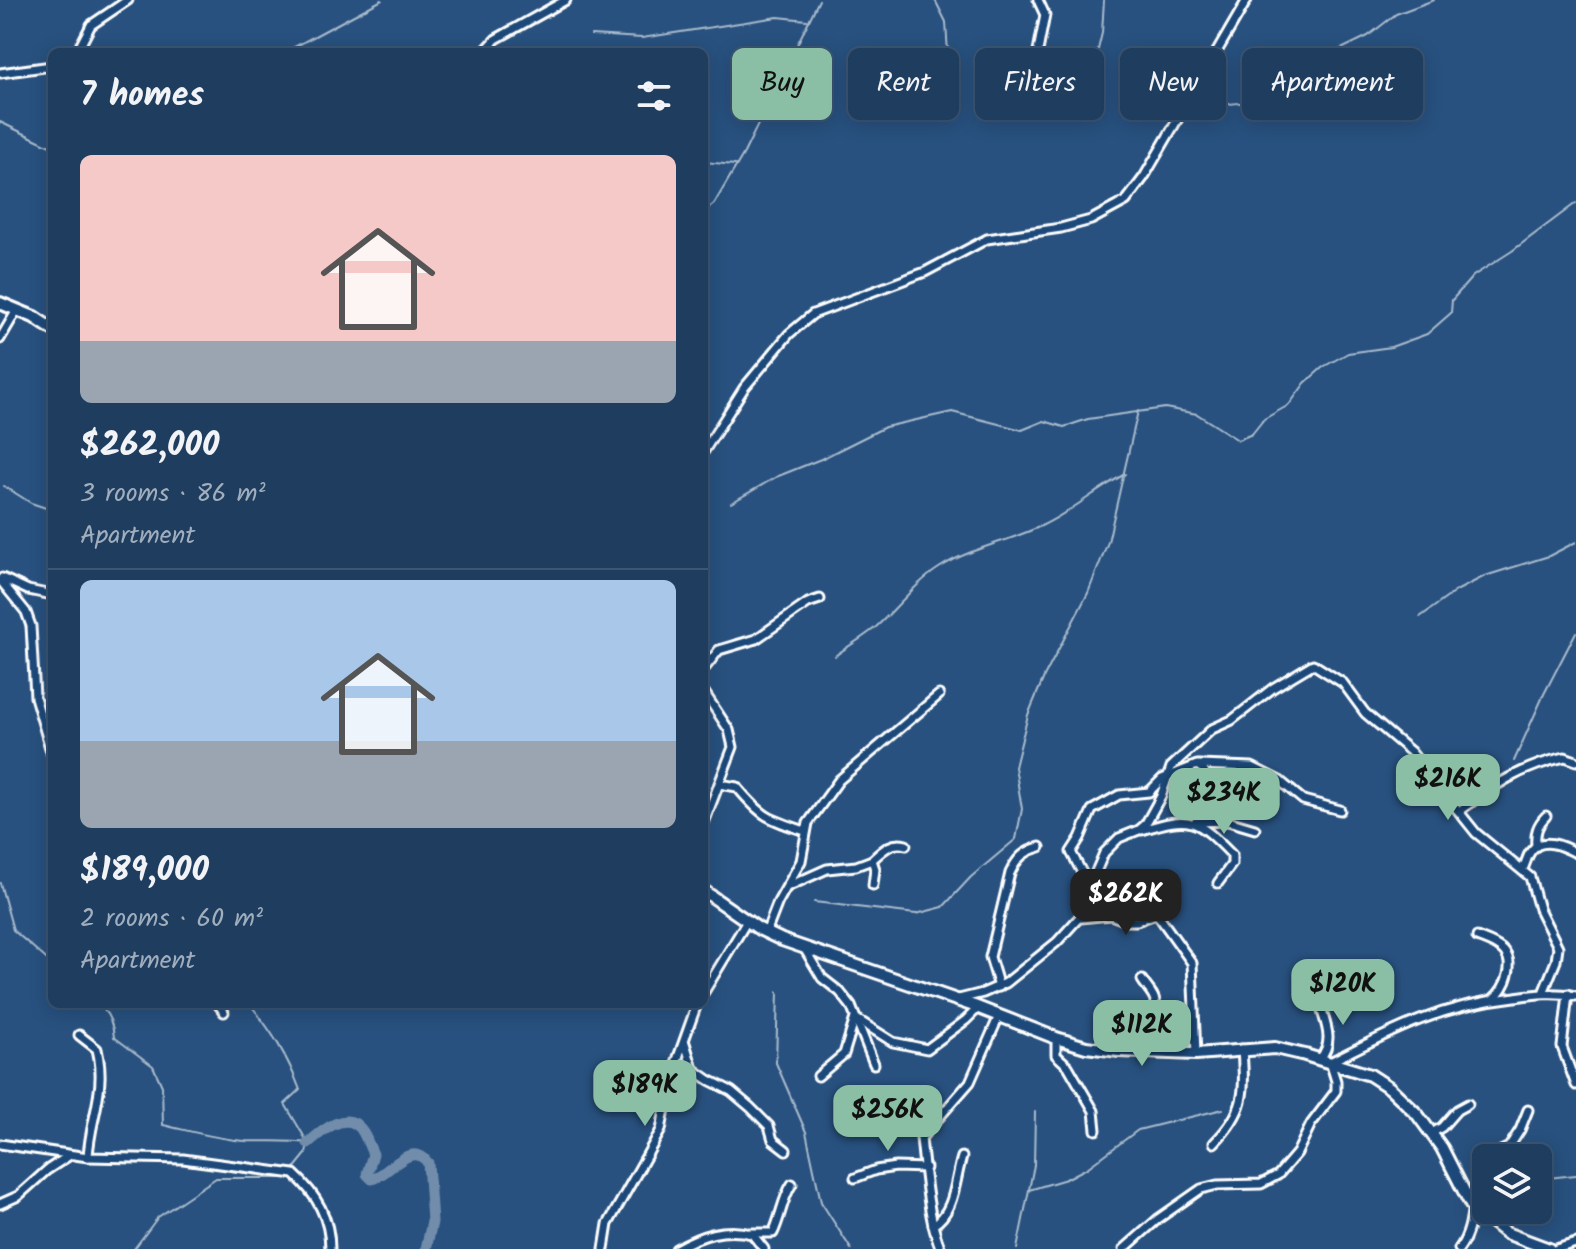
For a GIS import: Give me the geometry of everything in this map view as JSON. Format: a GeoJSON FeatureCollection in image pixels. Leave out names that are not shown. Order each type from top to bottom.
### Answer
{"type":"FeatureCollection","features":[{"type":"Feature","properties":{"kind":"street"},"geometry":{"type":"LineString","coordinates":[[79,48],[91,25],[128,0]]}},
{"type":"Feature","properties":{"kind":"street"},"geometry":{"type":"LineString","coordinates":[[488,48],[496,39],[566,0]]}},
{"type":"Feature","properties":{"kind":"street"},"geometry":{"type":"LineString","coordinates":[[1038,0],[1045,15],[1039,48]]}},
{"type":"Feature","properties":{"kind":"street"},"geometry":{"type":"LineString","coordinates":[[708,445],[744,388],[789,334],[813,314],[925,272],[987,239],[1061,228],[1091,220],[1126,201],[1144,177],[1247,0]]}},
{"type":"Feature","properties":{"kind":"street"},"geometry":{"type":"LineString","coordinates":[[0,73],[48,67]]}},
{"type":"Feature","properties":{"kind":"street"},"geometry":{"type":"LineString","coordinates":[[0,303],[48,326]]}},
{"type":"Feature","properties":{"kind":"street"},"geometry":{"type":"LineString","coordinates":[[0,339],[17,310]]}},
{"type":"Feature","properties":{"kind":"street"},"geometry":{"type":"LineString","coordinates":[[0,579],[48,594]]}},
{"type":"Feature","properties":{"kind":"street"},"geometry":{"type":"LineString","coordinates":[[0,579],[26,612],[31,626],[35,697],[48,741]]}},
{"type":"Feature","properties":{"kind":"street"},"geometry":{"type":"LineString","coordinates":[[708,664],[719,650],[756,639],[808,603],[820,599]]}},
{"type":"Feature","properties":{"kind":"street"},"geometry":{"type":"LineString","coordinates":[[1139,830],[1161,796],[1171,767],[1212,729],[1232,720],[1279,685],[1316,664],[1343,683],[1365,713],[1411,752],[1491,847],[1522,870],[1533,883],[1539,909],[1558,947],[1556,961],[1543,993]]}},
{"type":"Feature","properties":{"kind":"street"},"geometry":{"type":"LineString","coordinates":[[766,933],[778,902],[801,861],[805,831],[839,780],[939,695]]}},
{"type":"Feature","properties":{"kind":"street"},"geometry":{"type":"LineString","coordinates":[[708,699],[732,739],[730,756],[708,813]]}},
{"type":"Feature","properties":{"kind":"street"},"geometry":{"type":"LineString","coordinates":[[1459,811],[1493,785],[1518,772],[1565,757],[1576,761]]}},
{"type":"Feature","properties":{"kind":"street"},"geometry":{"type":"LineString","coordinates":[[1197,765],[1203,769],[1212,786]]}},
{"type":"Feature","properties":{"kind":"street"},"geometry":{"type":"LineString","coordinates":[[1095,897],[1071,852],[1092,810],[1119,795],[1149,792],[1167,778],[1197,765],[1252,767],[1280,781],[1303,800],[1340,810]]}},
{"type":"Feature","properties":{"kind":"street"},"geometry":{"type":"LineString","coordinates":[[719,784],[737,787],[752,806],[769,820],[805,831]]}},
{"type":"Feature","properties":{"kind":"street"},"geometry":{"type":"LineString","coordinates":[[1536,846],[1535,834],[1546,816]]}},
{"type":"Feature","properties":{"kind":"street"},"geometry":{"type":"LineString","coordinates":[[954,1000],[999,987],[1057,942],[1091,906],[1095,897],[1095,874],[1104,853],[1119,838],[1168,821],[1228,821],[1255,829]]}},
{"type":"Feature","properties":{"kind":"street"},"geometry":{"type":"LineString","coordinates":[[1195,822],[1232,855],[1232,864],[1218,883]]}},
{"type":"Feature","properties":{"kind":"street"},"geometry":{"type":"LineString","coordinates":[[787,886],[827,869],[856,866],[872,860],[888,846],[897,843],[906,845]]}},
{"type":"Feature","properties":{"kind":"street"},"geometry":{"type":"LineString","coordinates":[[1522,870],[1536,846],[1551,843],[1576,853]]}},
{"type":"Feature","properties":{"kind":"street"},"geometry":{"type":"LineString","coordinates":[[999,987],[990,957],[1010,873],[1016,860],[1028,850],[1040,847]]}},
{"type":"Feature","properties":{"kind":"street"},"geometry":{"type":"LineString","coordinates":[[872,860],[875,869],[873,885]]}},
{"type":"Feature","properties":{"kind":"street"},"geometry":{"type":"LineString","coordinates":[[708,894],[766,933],[1086,1047],[1196,1054],[1275,1048],[1370,1075],[1405,1100],[1432,1133],[1471,1205],[1506,1233],[1549,1249]]}},
{"type":"Feature","properties":{"kind":"street"},"geometry":{"type":"LineString","coordinates":[[1080,918],[1111,915],[1126,921],[1137,921],[1156,914],[1160,918],[1192,963],[1196,1054]]}},
{"type":"Feature","properties":{"kind":"street"},"geometry":{"type":"LineString","coordinates":[[708,985],[747,921]]}},
{"type":"Feature","properties":{"kind":"street"},"geometry":{"type":"LineString","coordinates":[[1477,937],[1500,948],[1507,958],[1509,968],[1505,987],[1492,1000]]}},
{"type":"Feature","properties":{"kind":"street"},"geometry":{"type":"LineString","coordinates":[[804,948],[818,974],[846,999],[874,1064]]}},
{"type":"Feature","properties":{"kind":"street"},"geometry":{"type":"LineString","coordinates":[[1124,1249],[1158,1219],[1201,1189],[1217,1185],[1261,1184],[1278,1175],[1290,1163],[1311,1124],[1334,1096],[1337,1085],[1325,1061],[1329,1040],[1317,989],[1319,978]]}},
{"type":"Feature","properties":{"kind":"street"},"geometry":{"type":"LineString","coordinates":[[1125,1051],[1134,1045],[1153,1014],[1155,999],[1142,980]]}},
{"type":"Feature","properties":{"kind":"street"},"geometry":{"type":"LineString","coordinates":[[1325,1061],[1410,1022],[1459,1006],[1543,993],[1572,995],[1562,1047],[1576,1085]]}},
{"type":"Feature","properties":{"kind":"street"},"geometry":{"type":"LineString","coordinates":[[221,1008],[224,1012]]}},
{"type":"Feature","properties":{"kind":"street"},"geometry":{"type":"LineString","coordinates":[[604,1249],[608,1224],[661,1130],[671,1077],[696,1008]]}},
{"type":"Feature","properties":{"kind":"street"},"geometry":{"type":"LineString","coordinates":[[855,1018],[893,1042],[927,1049],[978,1008]]}},
{"type":"Feature","properties":{"kind":"street"},"geometry":{"type":"LineString","coordinates":[[941,1249],[933,1225],[922,1134],[970,1082],[999,1016]]}},
{"type":"Feature","properties":{"kind":"street"},"geometry":{"type":"LineString","coordinates":[[818,1076],[844,1054],[855,1018]]}},
{"type":"Feature","properties":{"kind":"street"},"geometry":{"type":"LineString","coordinates":[[79,1035],[97,1049],[99,1063],[99,1104],[91,1123],[88,1157]]}},
{"type":"Feature","properties":{"kind":"street"},"geometry":{"type":"LineString","coordinates":[[1056,1038],[1056,1055],[1068,1066],[1094,1111],[1096,1130]]}},
{"type":"Feature","properties":{"kind":"street"},"geometry":{"type":"LineString","coordinates":[[685,1040],[695,1071],[731,1091],[750,1107],[769,1126],[773,1140],[786,1150]]}},
{"type":"Feature","properties":{"kind":"street"},"geometry":{"type":"LineString","coordinates":[[1214,1143],[1239,1112],[1243,1086],[1242,1049]]}},
{"type":"Feature","properties":{"kind":"street"},"geometry":{"type":"LineString","coordinates":[[1432,1133],[1468,1104]]}},
{"type":"Feature","properties":{"kind":"street"},"geometry":{"type":"LineString","coordinates":[[1511,1144],[1528,1110]]}},
{"type":"Feature","properties":{"kind":"street"},"geometry":{"type":"LineString","coordinates":[[0,1144],[88,1157],[183,1159],[294,1174],[323,1210],[329,1224],[330,1249]]}},
{"type":"Feature","properties":{"kind":"street"},"geometry":{"type":"LineString","coordinates":[[0,1204],[18,1196],[47,1170],[70,1155]]}},
{"type":"Feature","properties":{"kind":"street"},"geometry":{"type":"LineString","coordinates":[[933,1225],[944,1214],[954,1194],[962,1157]]}},
{"type":"Feature","properties":{"kind":"street"},"geometry":{"type":"LineString","coordinates":[[855,1178],[896,1167],[926,1168]]}},
{"type":"Feature","properties":{"kind":"street"},"geometry":{"type":"LineString","coordinates":[[676,1249],[722,1230],[773,1233],[785,1194],[792,1184]]}},
{"type":"Feature","properties":{"kind":"street"},"geometry":{"type":"LineString","coordinates":[[1462,1248],[1469,1231],[1472,1199]]}},
{"type":"Feature","properties":{"kind":"street"},"geometry":{"type":"LineString","coordinates":[[748,1233],[755,1236],[764,1249]]}},
{"type":"Feature","properties":{"kind":"street"},"geometry":{"type":"LineString","coordinates":[[1556,1249],[1576,1243]]}},
{"type":"Feature","properties":{"kind":"waterway"},"geometry":{"type":"LineString","coordinates":[[292,48],[382,0]]}},
{"type":"Feature","properties":{"kind":"waterway"},"geometry":{"type":"LineString","coordinates":[[708,209],[714,204],[744,153],[819,0]]}},
{"type":"Feature","properties":{"kind":"waterway"},"geometry":{"type":"LineString","coordinates":[[935,0],[946,22],[948,48]]}},
{"type":"Feature","properties":{"kind":"waterway"},"geometry":{"type":"LineString","coordinates":[[1098,48],[1104,0]]}},
{"type":"Feature","properties":{"kind":"waterway"},"geometry":{"type":"LineString","coordinates":[[1226,104],[1258,101],[1300,77],[1331,54],[1368,36],[1396,14],[1434,0]]}},
{"type":"Feature","properties":{"kind":"waterway"},"geometry":{"type":"LineString","coordinates":[[591,35],[642,38],[778,17],[807,20]]}},
{"type":"Feature","properties":{"kind":"waterway"},"geometry":{"type":"LineString","coordinates":[[0,122],[48,145]]}},
{"type":"Feature","properties":{"kind":"waterway"},"geometry":{"type":"LineString","coordinates":[[708,162],[735,165]]}},
{"type":"Feature","properties":{"kind":"waterway"},"geometry":{"type":"LineString","coordinates":[[731,503],[776,477],[821,459],[885,427],[952,412],[1022,430],[1044,421],[1064,427],[1088,419],[1165,408],[1197,414],[1238,440],[1252,434],[1264,419],[1289,405],[1305,383],[1323,367],[1348,353],[1391,347],[1427,334],[1451,313],[1452,300],[1473,276],[1576,203]]}},
{"type":"Feature","properties":{"kind":"waterway"},"geometry":{"type":"LineString","coordinates":[[814,902],[916,914],[943,907],[971,877],[1016,839],[1022,809],[1015,767],[1028,715],[1044,677],[1088,593],[1108,542],[1138,411]]}},
{"type":"Feature","properties":{"kind":"waterway"},"geometry":{"type":"LineString","coordinates":[[835,656],[876,627],[939,568],[963,555],[1041,526],[1125,474]]}},
{"type":"Feature","properties":{"kind":"waterway"},"geometry":{"type":"LineString","coordinates":[[4,486],[31,503],[48,509]]}},
{"type":"Feature","properties":{"kind":"waterway"},"geometry":{"type":"LineString","coordinates":[[1420,617],[1456,591],[1485,576],[1549,556],[1576,542]]}},
{"type":"Feature","properties":{"kind":"waterway"},"geometry":{"type":"LineString","coordinates":[[1514,761],[1576,632]]}},
{"type":"Feature","properties":{"kind":"waterway"},"geometry":{"type":"LineString","coordinates":[[0,883],[13,930],[48,961]]}},
{"type":"Feature","properties":{"kind":"waterway"},"geometry":{"type":"LineString","coordinates":[[778,992],[776,1063],[806,1132],[821,1202],[851,1249]]}},
{"type":"Feature","properties":{"kind":"waterway"},"geometry":{"type":"LineString","coordinates":[[102,1008],[114,1037],[153,1066],[162,1086],[163,1125],[235,1140],[308,1143]]}},
{"type":"Feature","properties":{"kind":"waterway"},"geometry":{"type":"LineString","coordinates":[[253,1008],[278,1044],[300,1090],[285,1104],[308,1143],[306,1154],[293,1170]]}},
{"type":"Feature","properties":{"kind":"waterway"},"geometry":{"type":"LineString","coordinates":[[1029,1190],[1066,1179],[1087,1168],[1138,1130],[1223,1109]]}},
{"type":"Feature","properties":{"kind":"waterway"},"geometry":{"type":"LineString","coordinates":[[1017,1249],[1034,1165],[1035,1112]]}},
{"type":"Feature","properties":{"kind":"waterway"},"geometry":{"type":"LineString","coordinates":[[308,1143],[334,1124],[348,1121],[355,1123],[363,1132],[373,1154],[367,1174],[372,1179],[408,1156],[421,1157],[428,1163],[432,1222],[426,1249]]}},
{"type":"Feature","properties":{"kind":"waterway"},"geometry":{"type":"LineString","coordinates":[[1552,1178],[1576,1175]]}},
{"type":"Feature","properties":{"kind":"waterway"},"geometry":{"type":"LineString","coordinates":[[134,1249],[158,1217],[216,1178],[284,1178]]}}]}
